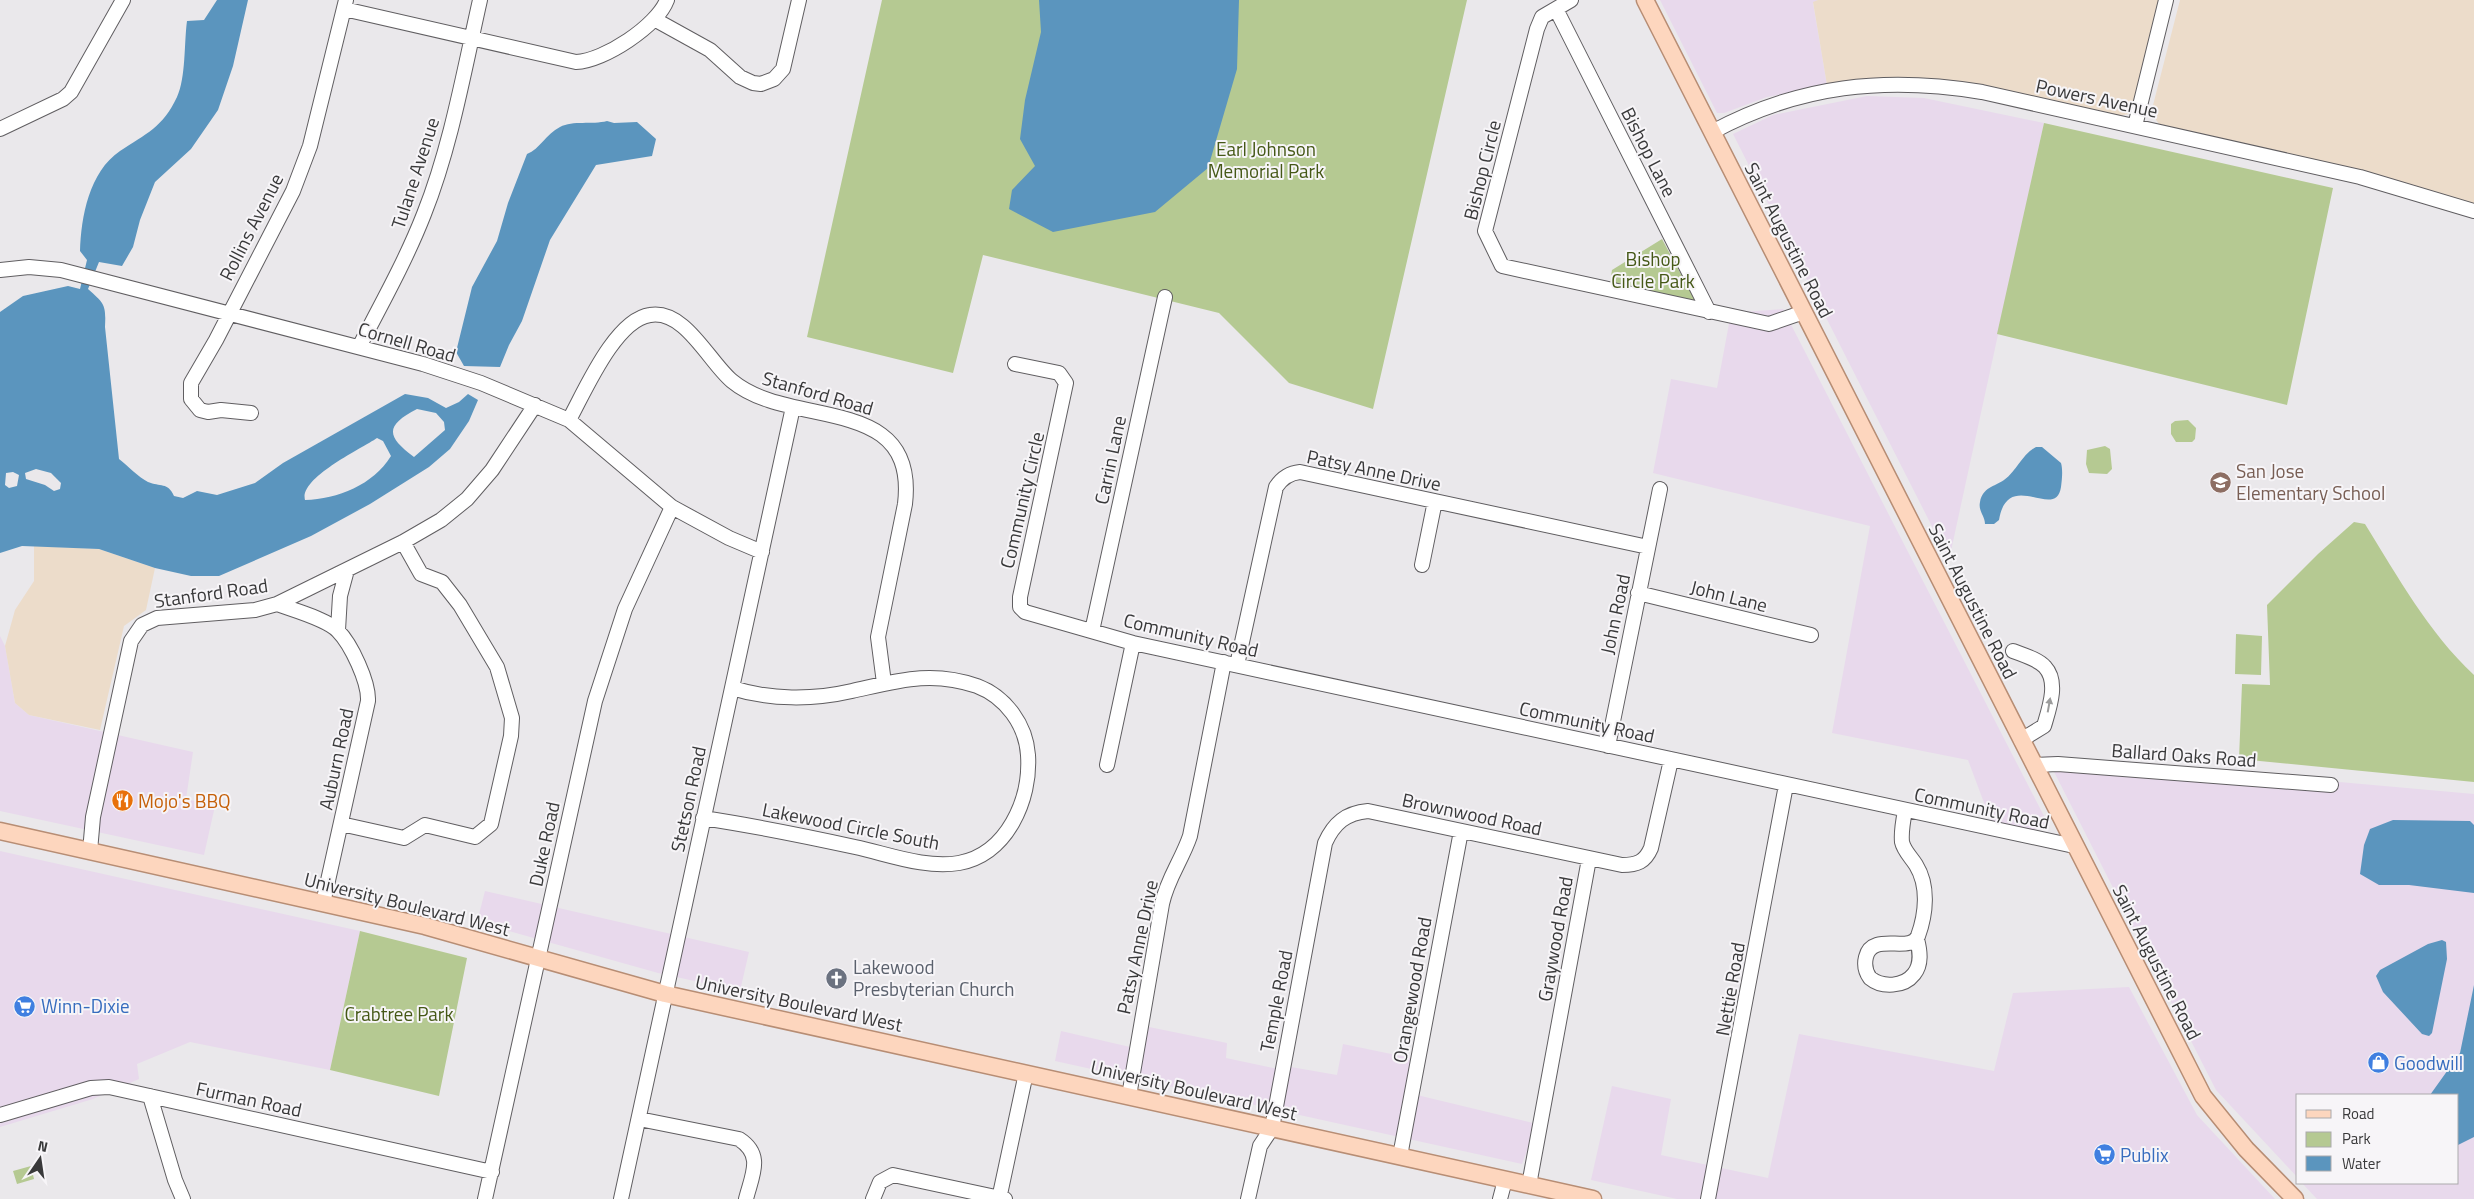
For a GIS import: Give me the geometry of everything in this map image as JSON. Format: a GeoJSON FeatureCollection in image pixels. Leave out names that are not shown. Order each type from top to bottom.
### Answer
{"type":"FeatureCollection","features":[{"type":"Feature","properties":{"kind":"main road","name":"Saint Augustine Road"},"geometry":{"type":"LineString","coordinates":[[1645,0],[2074,846],[2203,1096],[2239,1141],[2295,1199]]}},
{"type":"Feature","properties":{"kind":"main road","name":"University Boulevard West"},"geometry":{"type":"LineString","coordinates":[[0,832],[425,926],[665,994],[1593,1199]]}},
{"type":"Feature","properties":{"kind":"street"},"geometry":{"type":"LineString","coordinates":[[0,129],[63,99],[71,92],[78,84],[123,0]]}},
{"type":"Feature","properties":{"kind":"street","name":"Tulane Avenue"},"geometry":{"type":"LineString","coordinates":[[359,347],[425,213],[448,136],[480,0]]}},
{"type":"Feature","properties":{"kind":"street"},"geometry":{"type":"LineString","coordinates":[[345,4],[471,39],[567,61],[585,61],[612,51],[654,19],[663,10],[667,0]]}},
{"type":"Feature","properties":{"kind":"street"},"geometry":{"type":"LineString","coordinates":[[654,19],[706,47],[745,80],[761,84],[774,79],[783,69],[799,0]]}},
{"type":"Feature","properties":{"kind":"street","name":"Bishop Circle"},"geometry":{"type":"LineString","coordinates":[[1571,0],[1542,17],[1537,29],[1485,231],[1502,266],[1769,324],[1804,312]]}},
{"type":"Feature","properties":{"kind":"street"},"geometry":{"type":"LineString","coordinates":[[2135,126],[2166,0]]}},
{"type":"Feature","properties":{"kind":"street","name":"Rollins Avenue"},"geometry":{"type":"LineString","coordinates":[[251,412],[221,410],[208,412],[200,410],[193,404],[189,393],[191,383],[293,191],[310,146],[345,4]]}},
{"type":"Feature","properties":{"kind":"street","name":"Bishop Lane"},"geometry":{"type":"LineString","coordinates":[[1556,8],[1709,312]]}},
{"type":"Feature","properties":{"kind":"street","name":"Powers Avenue"},"geometry":{"type":"LineString","coordinates":[[1712,132],[1777,103],[1823,91],[1868,84],[1925,84],[1957,88],[2135,126],[2360,177],[2474,211]]}},
{"type":"Feature","properties":{"kind":"street","name":"Cornell Road"},"geometry":{"type":"LineString","coordinates":[[0,270],[45,268],[87,277],[423,364],[535,405],[569,420],[672,507],[721,535],[762,552]]}},
{"type":"Feature","properties":{"kind":"street","name":"Carrin Lane"},"geometry":{"type":"LineString","coordinates":[[1092,631],[1165,297]]}},
{"type":"Feature","properties":{"kind":"street","name":"Stanford Road"},"geometry":{"type":"LineString","coordinates":[[569,420],[616,338],[630,326],[650,315],[669,318],[683,325],[721,372],[737,386],[754,395],[873,428],[892,444],[900,455],[907,483],[906,504],[878,637],[884,683]]}},
{"type":"Feature","properties":{"kind":"street","name":"Community Circle"},"geometry":{"type":"LineString","coordinates":[[1015,364],[1059,373],[1066,383],[1020,597],[1020,607],[1024,612],[1092,631]]}},
{"type":"Feature","properties":{"kind":"street","name":"Stanford Road"},"geometry":{"type":"LineString","coordinates":[[90,851],[90,834],[108,744],[131,641],[136,632],[148,621],[157,618],[255,610],[277,604],[403,542],[441,520],[467,499],[492,470],[535,405]]}},
{"type":"Feature","properties":{"kind":"street","name":"Stetson Road"},"geometry":{"type":"LineString","coordinates":[[622,1199],[793,407]]}},
{"type":"Feature","properties":{"kind":"street","name":"Patsy Anne Drive"},"geometry":{"type":"LineString","coordinates":[[1129,1096],[1162,904],[1167,884],[1182,858],[1190,836],[1276,487],[1281,479],[1292,473],[1300,472],[1648,547]]}},
{"type":"Feature","properties":{"kind":"street","name":"John Road"},"geometry":{"type":"LineString","coordinates":[[1608,746],[1660,489]]}},
{"type":"Feature","properties":{"kind":"street"},"geometry":{"type":"LineString","coordinates":[[1422,565],[1435,501]]}},
{"type":"Feature","properties":{"kind":"street","name":"Duke Road"},"geometry":{"type":"LineString","coordinates":[[486,1199],[588,726],[601,677],[625,609],[672,507]]}},
{"type":"Feature","properties":{"kind":"street"},"geometry":{"type":"LineString","coordinates":[[341,824],[404,838],[425,825],[475,837],[491,824],[511,736],[512,718],[497,667],[460,605],[442,582],[421,574],[403,542]]}},
{"type":"Feature","properties":{"kind":"street"},"geometry":{"type":"LineString","coordinates":[[277,604],[338,630],[340,596],[347,570]]}},
{"type":"Feature","properties":{"kind":"street","name":"John Lane"},"geometry":{"type":"LineString","coordinates":[[1638,593],[1811,635]]}},
{"type":"Feature","properties":{"kind":"street","name":"Auburn Road"},"geometry":{"type":"LineString","coordinates":[[323,903],[368,692],[364,675],[338,630]]}},
{"type":"Feature","properties":{"kind":"street","name":"Community Road"},"geometry":{"type":"LineString","coordinates":[[1092,631],[1133,643],[2074,846]]}},
{"type":"Feature","properties":{"kind":"street"},"geometry":{"type":"LineString","coordinates":[[1107,765],[1133,643]]}},
{"type":"Feature","properties":{"kind":"street"},"geometry":{"type":"LineString","coordinates":[[2013,651],[2045,667],[2051,677],[2052,687],[2050,706],[2044,726],[2021,740]]}},
{"type":"Feature","properties":{"kind":"street","name":"Lakewood Circle South"},"geometry":{"type":"LineString","coordinates":[[703,818],[775,829],[926,862],[960,863],[974,859],[990,850],[1008,832],[1015,821],[1028,770],[1027,742],[1023,730],[1007,706],[984,689],[953,680],[920,677],[851,691],[799,697],[761,696],[732,688]]}},
{"type":"Feature","properties":{"kind":"street","name":"Graywood Road"},"geometry":{"type":"LineString","coordinates":[[1529,1185],[1589,859],[1628,865],[1641,862],[1648,856],[1671,760]]}},
{"type":"Feature","properties":{"kind":"street","name":"Ballard Oaks Road"},"geometry":{"type":"LineString","coordinates":[[2034,765],[2058,764],[2330,785]]}},
{"type":"Feature","properties":{"kind":"street","name":"Nettie Road"},"geometry":{"type":"LineString","coordinates":[[1708,1199],[1786,785]]}},
{"type":"Feature","properties":{"kind":"street"},"geometry":{"type":"LineString","coordinates":[[1905,811],[1902,842],[1924,884],[1924,912],[1917,939]]}},
{"type":"Feature","properties":{"kind":"street","name":"Brownwood Road"},"geometry":{"type":"LineString","coordinates":[[1347,815],[1368,812],[1589,859]]}},
{"type":"Feature","properties":{"kind":"street","name":"Temple Road"},"geometry":{"type":"LineString","coordinates":[[1248,1199],[1260,1146],[1272,1128],[1324,843],[1330,830],[1347,815]]}},
{"type":"Feature","properties":{"kind":"street","name":"Orangewood Road"},"geometry":{"type":"LineString","coordinates":[[1400,1156],[1461,831]]}},
{"type":"Feature","properties":{"kind":"street"},"geometry":{"type":"LineString","coordinates":[[873,1199],[875,1191],[884,1178],[899,1175],[1001,1198],[1026,1074]]}},
{"type":"Feature","properties":{"kind":"street","name":"Furman Road"},"geometry":{"type":"LineString","coordinates":[[0,1115],[97,1087],[115,1088],[492,1172]]}},
{"type":"Feature","properties":{"kind":"street"},"geometry":{"type":"LineString","coordinates":[[150,1096],[175,1180],[183,1199]]}},
{"type":"Feature","properties":{"kind":"street"},"geometry":{"type":"LineString","coordinates":[[639,1119],[739,1139],[748,1145],[755,1160],[746,1199]]}},
{"type":"Feature","properties":{"kind":"street"},"geometry":{"type":"LineString","coordinates":[[1500,1199],[1505,1180]]}},
{"type":"Feature","properties":{"kind":"shaded area"},"geometry":{"type":"Polygon","coordinates":[[[1660,0],[1818,0],[1813,3],[1827,85],[1767,97],[1724,113],[1717,113],[1660,0]]]}},
{"type":"Feature","properties":{"kind":"shaded area"},"geometry":{"type":"Polygon","coordinates":[[[1818,0],[2160,0],[2130,114],[2116,116],[1943,81],[1891,78],[1827,85],[1813,2],[1818,0]]]}},
{"type":"Feature","properties":{"kind":"shaded area"},"geometry":{"type":"Polygon","coordinates":[[[2180,0],[2474,0],[2474,207],[2395,180],[2159,124],[2151,113],[2180,0]]]}},
{"type":"Feature","properties":{"kind":"shaded area"},"geometry":{"type":"Polygon","coordinates":[[[1867,96],[1924,98],[2044,123],[1949,560],[1733,134],[1773,115],[1867,96]]]}},
{"type":"Feature","properties":{"kind":"shaded area"},"geometry":{"type":"Polygon","coordinates":[[[1783,309],[2047,822],[2034,830],[1992,824],[1968,760],[1832,733],[1870,526],[1653,473],[1671,379],[1717,388],[1731,313],[1783,309]]]}},
{"type":"Feature","properties":{"kind":"shaded area"},"geometry":{"type":"Polygon","coordinates":[[[34,546],[99,549],[155,568],[146,610],[124,626],[100,730],[29,715],[15,703],[5,646],[15,610],[34,581],[34,546]]]}},
{"type":"Feature","properties":{"kind":"shaded area"},"geometry":{"type":"Polygon","coordinates":[[[0,636],[5,646],[15,703],[29,715],[193,752],[186,799],[215,806],[204,855],[0,811],[0,636]]]}},
{"type":"Feature","properties":{"kind":"shaded area"},"geometry":{"type":"Polygon","coordinates":[[[2046,756],[2474,794],[2474,1199],[2317,1199],[2303,1184],[2459,1184],[2459,1094],[2296,1094],[2296,1176],[2216,1090],[2046,756]]]}},
{"type":"Feature","properties":{"kind":"shaded area"},"geometry":{"type":"Polygon","coordinates":[[[0,851],[360,931],[330,1070],[190,1042],[137,1064],[139,1079],[93,1099],[0,1127],[0,851]]]}},
{"type":"Feature","properties":{"kind":"shaded area"},"geometry":{"type":"Polygon","coordinates":[[[485,891],[749,952],[740,991],[658,973],[477,922],[485,891]]]}},
{"type":"Feature","properties":{"kind":"shaded area"},"geometry":{"type":"Polygon","coordinates":[[[2129,987],[2197,1115],[2275,1199],[1677,1199],[1591,1180],[1612,1086],[1671,1099],[1661,1155],[1768,1178],[1799,1034],[1994,1071],[2013,993],[2129,987]]]}},
{"type":"Feature","properties":{"kind":"shaded area"},"geometry":{"type":"Polygon","coordinates":[[[1149,1027],[1227,1043],[1226,1058],[1273,1068],[1291,1067],[1337,1075],[1343,1044],[1425,1061],[1417,1095],[1537,1124],[1522,1164],[1055,1061],[1061,1031],[1143,1050],[1149,1027]]]}},
{"type":"Feature","properties":{"kind":"green space","name":"Earl Johnson Memorial Park"},"geometry":{"type":"Polygon","coordinates":[[[882,0],[1467,0],[1373,409],[1289,383],[1219,313],[983,255],[953,373],[807,337],[882,0]]]}},
{"type":"Feature","properties":{"kind":"green space"},"geometry":{"type":"Polygon","coordinates":[[[2044,123],[2333,188],[2287,405],[1997,334],[2044,123]]]}},
{"type":"Feature","properties":{"kind":"green space","name":"Bishop Circle Park"},"geometry":{"type":"Polygon","coordinates":[[[1662,239],[1696,302],[1610,283],[1612,270],[1662,239]]]}},
{"type":"Feature","properties":{"kind":"green space"},"geometry":{"type":"Polygon","coordinates":[[[2188,420],[2196,428],[2195,439],[2192,442],[2176,442],[2171,434],[2171,424],[2175,421],[2188,420]]]}},
{"type":"Feature","properties":{"kind":"green space"},"geometry":{"type":"Polygon","coordinates":[[[2105,446],[2110,449],[2112,469],[2107,474],[2089,473],[2086,464],[2087,450],[2105,446]]]}},
{"type":"Feature","properties":{"kind":"green space"},"geometry":{"type":"Polygon","coordinates":[[[2354,522],[2365,524],[2428,622],[2442,641],[2474,675],[2474,782],[2239,759],[2242,684],[2270,685],[2267,605],[2318,554],[2354,522]]]}},
{"type":"Feature","properties":{"kind":"green space"},"geometry":{"type":"Polygon","coordinates":[[[2236,634],[2262,636],[2261,675],[2235,674],[2236,634]]]}},
{"type":"Feature","properties":{"kind":"green space","name":"Crabtree Park"},"geometry":{"type":"Polygon","coordinates":[[[360,931],[467,958],[439,1096],[330,1070],[360,931]]]}},
{"type":"Feature","properties":{"kind":"green space"},"geometry":{"type":"Polygon","coordinates":[[[31,1166],[34,1179],[17,1184],[13,1171],[31,1166]]]}},
{"type":"Feature","properties":{"kind":"water"},"geometry":{"type":"Polygon","coordinates":[[[217,0],[248,0],[233,66],[218,110],[191,149],[155,182],[140,220],[133,247],[122,266],[99,262],[88,289],[98,298],[105,309],[105,327],[119,459],[144,480],[166,487],[174,496],[183,498],[197,491],[217,495],[255,483],[283,463],[405,394],[428,398],[446,408],[459,402],[468,394],[478,400],[469,421],[450,449],[429,467],[370,504],[311,536],[219,576],[191,576],[155,568],[99,549],[22,546],[0,553],[0,312],[23,296],[68,286],[80,289],[87,260],[80,251],[82,224],[94,183],[109,160],[153,129],[166,116],[177,97],[182,80],[187,21],[204,20],[217,0]],[[417,409],[399,420],[395,426],[393,431],[394,437],[414,457],[445,430],[444,422],[436,413],[417,409]],[[377,438],[346,457],[311,483],[306,491],[305,500],[330,497],[354,488],[375,475],[391,456],[383,441],[377,438]],[[36,469],[25,473],[26,479],[45,485],[54,491],[60,489],[61,483],[51,473],[36,469]],[[13,472],[6,473],[5,485],[9,488],[17,486],[19,475],[13,472]]]}},
{"type":"Feature","properties":{"kind":"water"},"geometry":{"type":"Polygon","coordinates":[[[1039,0],[1239,0],[1237,69],[1208,168],[1155,212],[1053,232],[1009,209],[1012,190],[1035,166],[1020,139],[1025,100],[1041,32],[1039,0]]]}},
{"type":"Feature","properties":{"kind":"water"},"geometry":{"type":"Polygon","coordinates":[[[607,121],[614,123],[637,122],[656,139],[652,156],[596,165],[550,240],[522,321],[500,367],[464,366],[456,352],[472,287],[497,241],[508,203],[527,154],[536,149],[551,133],[560,127],[571,124],[607,121]]]}},
{"type":"Feature","properties":{"kind":"water"},"geometry":{"type":"Polygon","coordinates":[[[2036,447],[2042,447],[2061,463],[2061,487],[2057,496],[2050,499],[2021,495],[2012,497],[2004,505],[1999,520],[1994,524],[1985,524],[1980,505],[1981,497],[1986,490],[2009,476],[2027,454],[2036,447]]]}},
{"type":"Feature","properties":{"kind":"water"},"geometry":{"type":"Polygon","coordinates":[[[2393,820],[2470,821],[2474,825],[2474,893],[2409,885],[2379,885],[2360,874],[2364,845],[2370,829],[2393,820]]]}},
{"type":"Feature","properties":{"kind":"water"},"geometry":{"type":"Polygon","coordinates":[[[2442,940],[2446,942],[2447,959],[2432,1033],[2429,1036],[2422,1034],[2383,992],[2376,976],[2380,970],[2428,944],[2442,940]]]}},
{"type":"Feature","properties":{"kind":"water"},"geometry":{"type":"Polygon","coordinates":[[[2474,985],[2474,1137],[2459,1144],[2459,1094],[2431,1094],[2460,1053],[2474,985]]]}},
{"type":"Feature","properties":{"kind":"place","name":"San Jose Elementary School"},"geometry":{"type":"Point","coordinates":[2220,482]}},
{"type":"Feature","properties":{"kind":"place","name":"Mojo's BBQ"},"geometry":{"type":"Point","coordinates":[122,801]}},
{"type":"Feature","properties":{"kind":"place","name":"Lakewood Presbyterian Church"},"geometry":{"type":"Point","coordinates":[837,978]}},
{"type":"Feature","properties":{"kind":"place","name":"Winn-Dixie"},"geometry":{"type":"Point","coordinates":[25,1006]}},
{"type":"Feature","properties":{"kind":"place","name":"Goodwill"},"geometry":{"type":"Point","coordinates":[2378,1063]}},
{"type":"Feature","properties":{"kind":"place","name":"Publix"},"geometry":{"type":"Point","coordinates":[2104,1155]}}]}
